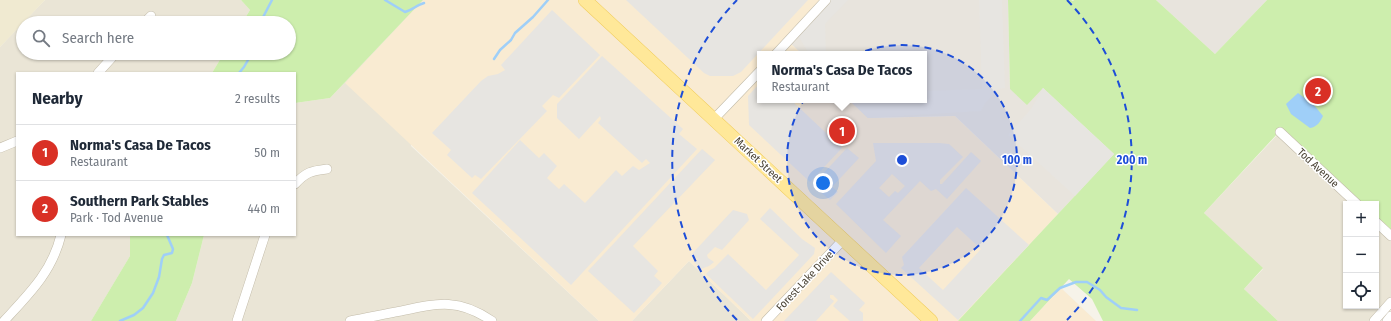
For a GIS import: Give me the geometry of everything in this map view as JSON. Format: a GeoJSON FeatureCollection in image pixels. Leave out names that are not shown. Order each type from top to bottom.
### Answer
{"type":"FeatureCollection","features":[{"type":"Feature","properties":{"kind":"main road","name":"Market Street"},"geometry":{"type":"LineString","coordinates":[[585,0],[931,321]]}},
{"type":"Feature","properties":{"kind":"street"},"geometry":{"type":"LineString","coordinates":[[779,51],[826,0]]}},
{"type":"Feature","properties":{"kind":"street"},"geometry":{"type":"LineString","coordinates":[[99,72],[110,60]]}},
{"type":"Feature","properties":{"kind":"street"},"geometry":{"type":"LineString","coordinates":[[714,119],[757,74]]}},
{"type":"Feature","properties":{"kind":"street","name":"Tod Avenue"},"geometry":{"type":"LineString","coordinates":[[1280,132],[1354,201]]}},
{"type":"Feature","properties":{"kind":"street"},"geometry":{"type":"LineString","coordinates":[[0,148],[16,141]]}},
{"type":"Feature","properties":{"kind":"street"},"geometry":{"type":"LineString","coordinates":[[296,183],[305,174],[312,170],[328,169]]}},
{"type":"Feature","properties":{"kind":"street"},"geometry":{"type":"LineString","coordinates":[[1379,225],[1391,236]]}},
{"type":"Feature","properties":{"kind":"street"},"geometry":{"type":"LineString","coordinates":[[4,321],[32,291],[43,276],[53,258],[61,236]]}},
{"type":"Feature","properties":{"kind":"street"},"geometry":{"type":"LineString","coordinates":[[248,321],[238,320],[265,236]]}},
{"type":"Feature","properties":{"kind":"street","name":"Forest-Lake Drive"},"geometry":{"type":"LineString","coordinates":[[766,321],[843,240]]}},
{"type":"Feature","properties":{"kind":"street"},"geometry":{"type":"LineString","coordinates":[[1374,321],[1391,302]]}},
{"type":"Feature","properties":{"kind":"street"},"geometry":{"type":"LineString","coordinates":[[350,321],[442,304],[457,305],[468,308],[492,321]]}},
{"type":"Feature","properties":{"kind":"street"},"geometry":{"type":"LineString","coordinates":[[1387,321],[1391,316]]}},
{"type":"Feature","properties":{"kind":"shaded area"},"geometry":{"type":"Polygon","coordinates":[[[0,0],[45,0],[30,16],[16,16],[16,30],[0,47],[0,0]]]}},
{"type":"Feature","properties":{"kind":"shaded area"},"geometry":{"type":"Polygon","coordinates":[[[45,0],[241,0],[250,10],[246,16],[30,16],[45,0]]]}},
{"type":"Feature","properties":{"kind":"shaded area"},"geometry":{"type":"Polygon","coordinates":[[[423,0],[411,146],[599,321],[176,321],[192,283],[204,236],[296,236],[296,103],[330,98],[423,0]]]}},
{"type":"Feature","properties":{"kind":"shaded area"},"geometry":{"type":"Polygon","coordinates":[[[423,0],[826,0],[788,41],[799,51],[757,51],[757,103],[852,103],[868,118],[955,116],[1058,214],[958,321],[751,321],[689,261],[632,321],[599,321],[345,83],[423,0]]]}},
{"type":"Feature","properties":{"kind":"shaded area"},"geometry":{"type":"Polygon","coordinates":[[[626,0],[808,0],[761,51],[757,51],[757,55],[741,72],[733,76],[710,76],[704,73],[626,0]]]}},
{"type":"Feature","properties":{"kind":"shaded area"},"geometry":{"type":"Polygon","coordinates":[[[826,0],[1008,0],[1010,89],[1043,88],[1114,154],[1058,214],[955,116],[868,118],[852,103],[927,103],[927,51],[799,51],[788,41],[826,0]]]}},
{"type":"Feature","properties":{"kind":"shaded area"},"geometry":{"type":"Polygon","coordinates":[[[826,0],[848,0],[825,24],[826,51],[807,51],[796,32],[826,0]]]}},
{"type":"Feature","properties":{"kind":"shaded area"},"geometry":{"type":"Polygon","coordinates":[[[979,0],[1002,0],[1005,88],[998,89],[984,105],[981,111],[868,118],[852,103],[927,103],[927,91],[982,89],[979,0]]]}},
{"type":"Feature","properties":{"kind":"shaded area"},"geometry":{"type":"Polygon","coordinates":[[[1156,0],[1267,0],[1215,54],[1156,0]]]}},
{"type":"Feature","properties":{"kind":"shaded area"},"geometry":{"type":"Polygon","coordinates":[[[552,10],[600,55],[559,98],[553,95],[542,106],[547,111],[481,179],[475,175],[472,178],[447,155],[451,150],[432,133],[481,81],[488,76],[498,74],[505,70],[501,65],[552,10]]]}},
{"type":"Feature","properties":{"kind":"shaded area"},"geometry":{"type":"Polygon","coordinates":[[[16,30],[16,60],[220,60],[213,72],[16,72],[16,236],[130,236],[130,256],[91,321],[0,321],[0,47],[16,30]]]}},
{"type":"Feature","properties":{"kind":"shaded area"},"geometry":{"type":"Polygon","coordinates":[[[602,56],[683,129],[679,134],[697,149],[571,285],[472,193],[520,140],[539,158],[544,153],[557,166],[547,178],[559,189],[564,184],[585,203],[616,170],[622,176],[633,166],[639,170],[650,163],[646,159],[642,163],[598,123],[601,119],[600,116],[579,139],[557,118],[557,104],[602,56]]]}},
{"type":"Feature","properties":{"kind":"shaded area"},"geometry":{"type":"Polygon","coordinates":[[[757,86],[757,103],[794,103],[842,148],[810,182],[749,125],[748,96],[757,86]]]}},
{"type":"Feature","properties":{"kind":"shaded area"},"geometry":{"type":"Polygon","coordinates":[[[1043,88],[1114,154],[1075,196],[1008,135],[1031,109],[1043,88]]]}},
{"type":"Feature","properties":{"kind":"shaded area"},"geometry":{"type":"Polygon","coordinates":[[[1280,132],[1354,201],[1343,201],[1343,309],[1379,309],[1379,225],[1391,236],[1391,302],[1374,321],[1278,321],[1244,289],[1263,269],[1204,213],[1280,132]]]}},
{"type":"Feature","properties":{"kind":"shaded area"},"geometry":{"type":"Polygon","coordinates":[[[873,143],[949,144],[963,157],[940,180],[940,184],[942,184],[971,152],[981,161],[947,199],[936,189],[931,191],[920,181],[883,220],[901,236],[886,253],[836,204],[876,161],[873,143]],[[892,174],[879,188],[889,197],[895,191],[898,193],[905,186],[892,174]]]}},
{"type":"Feature","properties":{"kind":"shaded area"},"geometry":{"type":"Polygon","coordinates":[[[847,148],[859,158],[832,187],[838,192],[830,200],[819,191],[824,182],[820,177],[847,148]]]}},
{"type":"Feature","properties":{"kind":"shaded area"},"geometry":{"type":"Polygon","coordinates":[[[702,149],[715,160],[633,246],[658,271],[654,276],[662,283],[634,313],[588,271],[702,149]]]}},
{"type":"Feature","properties":{"kind":"shaded area"},"geometry":{"type":"Polygon","coordinates":[[[966,188],[1029,245],[958,320],[901,268],[904,265],[902,257],[966,188]],[[957,227],[919,268],[943,290],[981,249],[957,227]]]}},
{"type":"Feature","properties":{"kind":"shaded area"},"geometry":{"type":"Polygon","coordinates":[[[770,208],[802,239],[815,248],[814,254],[753,319],[706,274],[728,254],[766,290],[799,255],[760,219],[770,208]]]}},
{"type":"Feature","properties":{"kind":"shaded area"},"geometry":{"type":"Polygon","coordinates":[[[733,210],[747,214],[749,220],[722,250],[715,247],[707,255],[708,258],[714,262],[701,269],[693,261],[699,259],[690,256],[733,210]]]}},
{"type":"Feature","properties":{"kind":"shaded area"},"geometry":{"type":"Polygon","coordinates":[[[689,261],[751,321],[632,321],[689,261]]]}},
{"type":"Feature","properties":{"kind":"shaded area"},"geometry":{"type":"Polygon","coordinates":[[[831,272],[865,303],[859,310],[863,313],[863,321],[850,321],[833,306],[838,300],[833,295],[830,295],[830,298],[834,301],[816,321],[784,321],[831,272]]]}},
{"type":"Feature","properties":{"kind":"shaded area"},"geometry":{"type":"Polygon","coordinates":[[[1061,288],[1096,321],[1030,321],[1061,288]]]}},
{"type":"Feature","properties":{"kind":"green space"},"geometry":{"type":"Polygon","coordinates":[[[241,0],[423,0],[330,98],[296,103],[296,72],[213,72],[220,60],[296,60],[296,16],[246,16],[250,10],[241,0]]]}},
{"type":"Feature","properties":{"kind":"green space"},"geometry":{"type":"Polygon","coordinates":[[[1008,0],[1156,0],[1215,54],[1267,0],[1391,0],[1391,236],[1379,225],[1379,201],[1354,201],[1278,133],[1204,213],[1263,268],[1244,289],[1278,321],[1103,321],[1092,299],[1069,279],[1030,321],[958,321],[1114,154],[1043,88],[1027,105],[1010,89],[1008,0]]]}},
{"type":"Feature","properties":{"kind":"green space"},"geometry":{"type":"Polygon","coordinates":[[[130,236],[204,236],[192,283],[176,321],[91,321],[130,256],[130,236]]]}},
{"type":"Feature","properties":{"kind":"water"},"geometry":{"type":"Polygon","coordinates":[[[1298,93],[1314,105],[1323,116],[1315,127],[1310,128],[1291,114],[1286,104],[1298,93]]]}},
{"type":"Feature","properties":{"kind":"waterway"},"geometry":{"type":"LineString","coordinates":[[264,16],[272,0]]}},
{"type":"Feature","properties":{"kind":"waterway"},"geometry":{"type":"LineString","coordinates":[[385,0],[405,12],[424,3]]}},
{"type":"Feature","properties":{"kind":"waterway"},"geometry":{"type":"LineString","coordinates":[[494,59],[500,50],[511,40],[515,33],[533,17],[548,0]]}},
{"type":"Feature","properties":{"kind":"waterway"},"geometry":{"type":"LineString","coordinates":[[240,72],[248,60]]}},
{"type":"Feature","properties":{"kind":"waterway"},"geometry":{"type":"LineString","coordinates":[[120,321],[134,315],[143,308],[153,293],[159,277],[162,259],[164,255],[172,253],[173,249],[167,236]]}},
{"type":"Feature","properties":{"kind":"waterway"},"geometry":{"type":"LineString","coordinates":[[1020,321],[1041,298],[1047,300],[1060,288],[1076,282],[1087,282],[1100,290],[1106,297],[1121,308],[1137,310]]}},
{"type":"Feature","properties":{"kind":"place","name":"Southern Park Stables"},"geometry":{"type":"Point","coordinates":[1318,91]}},
{"type":"Feature","properties":{"kind":"place","name":"Norma's Casa De Tacos"},"geometry":{"type":"Point","coordinates":[842,131]}}]}
